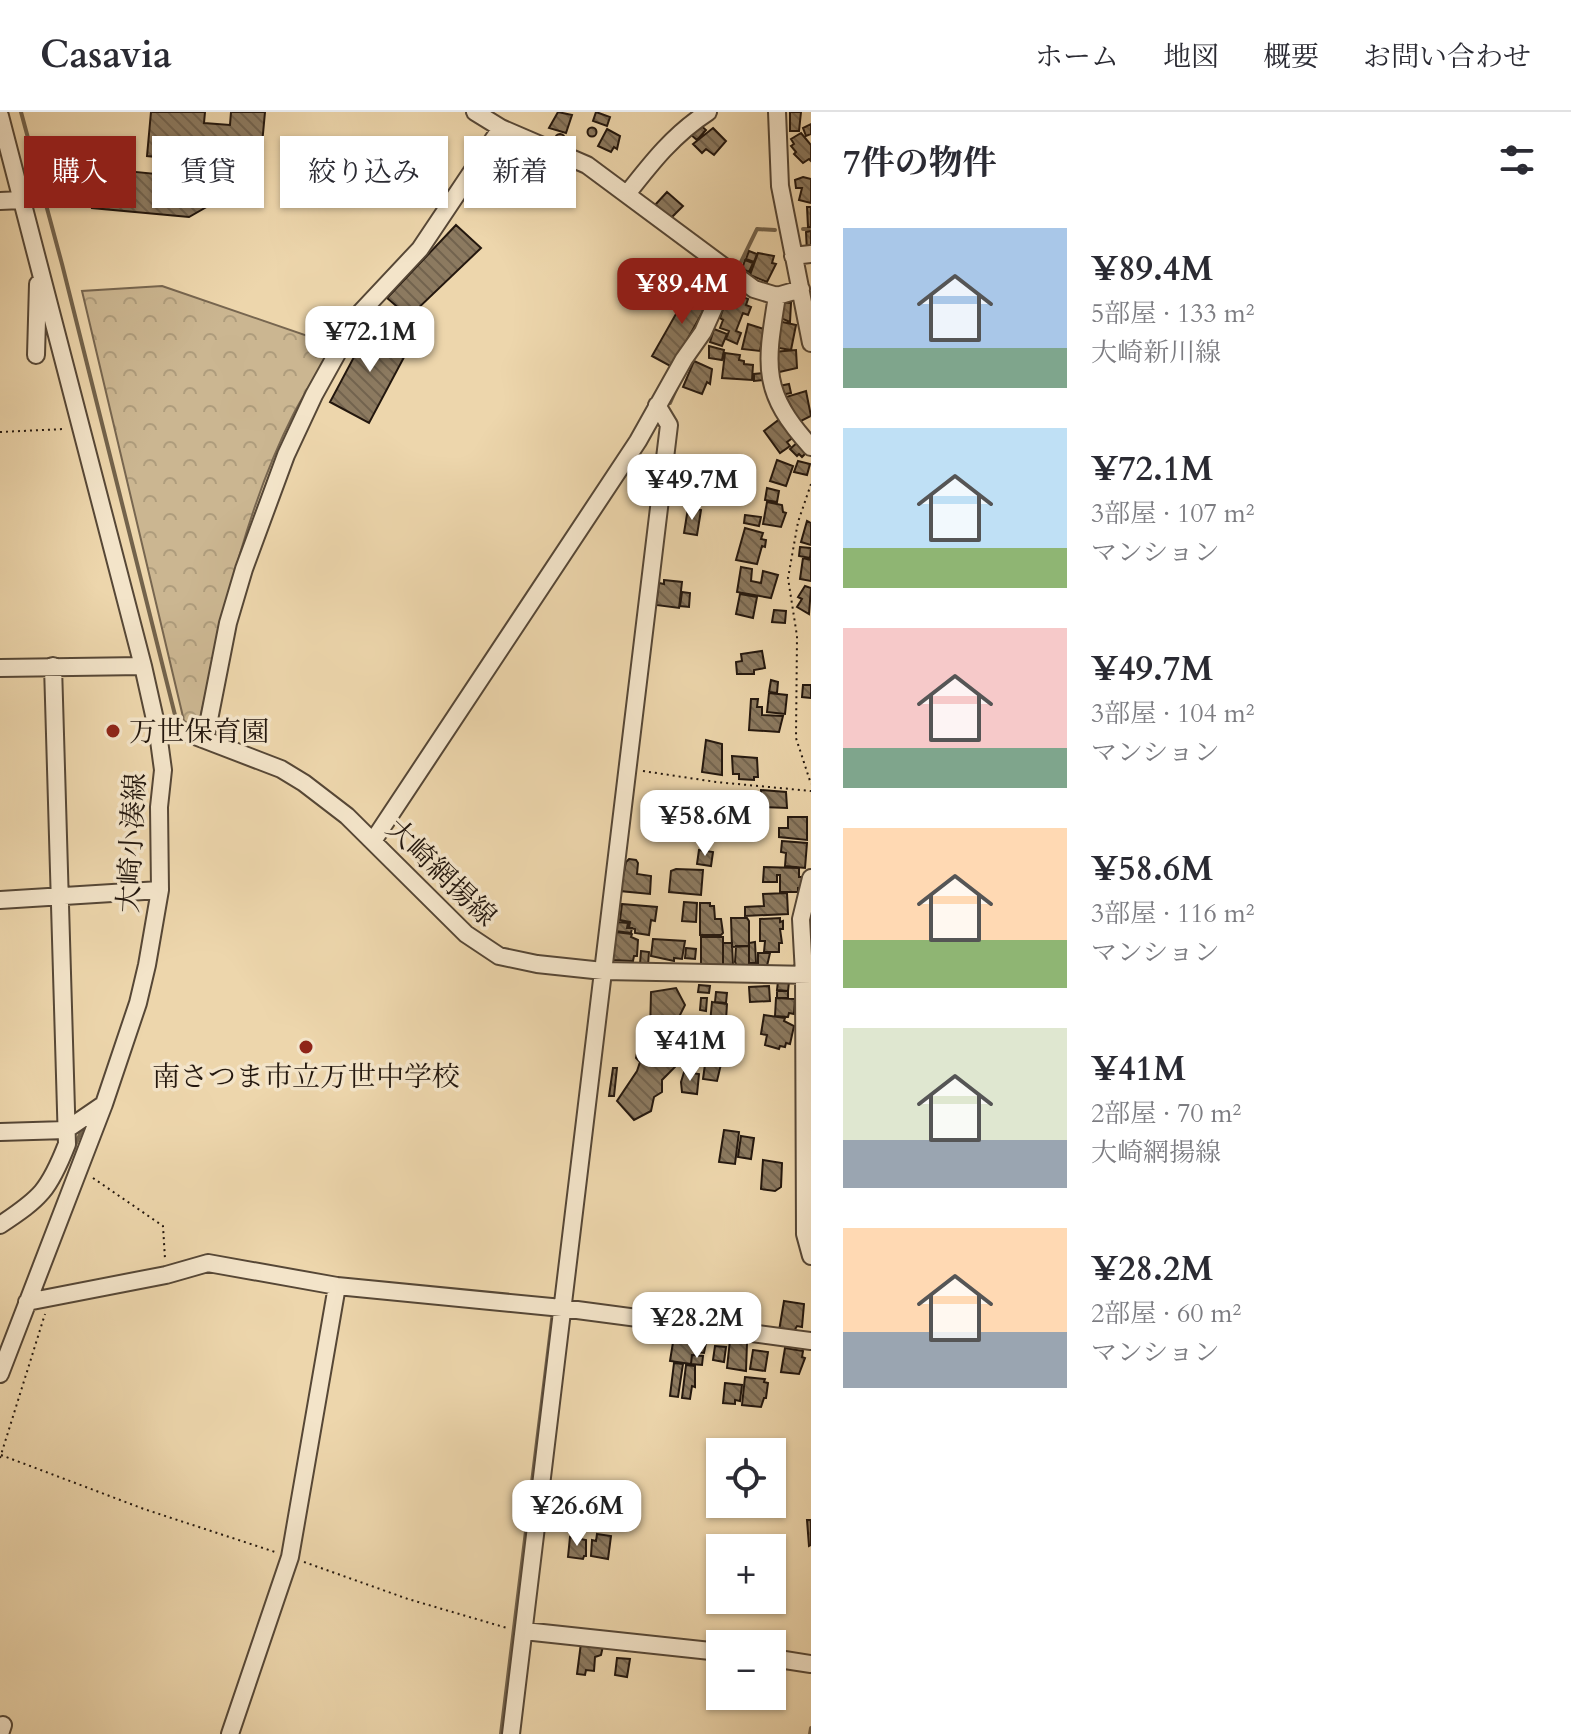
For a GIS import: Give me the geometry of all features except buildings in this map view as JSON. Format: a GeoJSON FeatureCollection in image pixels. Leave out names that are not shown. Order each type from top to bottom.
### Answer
{"type":"FeatureCollection","features":[{"type":"Feature","properties":{"kind":"street"},"geometry":{"type":"LineString","coordinates":[[475,112],[501,128],[587,165],[754,289],[777,296],[801,289]]}},
{"type":"Feature","properties":{"kind":"street"},"geometry":{"type":"LineString","coordinates":[[627,194],[663,147],[708,112]]}},
{"type":"Feature","properties":{"kind":"street"},"geometry":{"type":"LineString","coordinates":[[777,112],[780,186],[811,343]]}},
{"type":"Feature","properties":{"kind":"street","name":"大崎小湊線"},"geometry":{"type":"LineString","coordinates":[[0,116],[143,666],[163,770],[159,807],[160,890],[138,1003],[104,1104],[0,1374]]}},
{"type":"Feature","properties":{"kind":"street"},"geometry":{"type":"LineString","coordinates":[[205,740],[228,623],[244,569],[286,455],[314,395],[359,314],[420,249],[501,128]]}},
{"type":"Feature","properties":{"kind":"street"},"geometry":{"type":"LineString","coordinates":[[0,201],[22,200]]}},
{"type":"Feature","properties":{"kind":"street"},"geometry":{"type":"LineString","coordinates":[[793,256],[811,254]]}},
{"type":"Feature","properties":{"kind":"street"},"geometry":{"type":"LineString","coordinates":[[36,355],[39,264]]}},
{"type":"Feature","properties":{"kind":"street"},"geometry":{"type":"LineString","coordinates":[[373,841],[638,441],[684,359],[703,332],[730,272]]}},
{"type":"Feature","properties":{"kind":"street"},"geometry":{"type":"LineString","coordinates":[[777,296],[767,356],[771,383],[793,426],[811,447]]}},
{"type":"Feature","properties":{"kind":"street"},"geometry":{"type":"LineString","coordinates":[[511,1734],[516,1629],[603,971],[669,425],[657,405]]}},
{"type":"Feature","properties":{"kind":"street"},"geometry":{"type":"LineString","coordinates":[[0,1225],[36,1200],[53,1179],[67,1144],[53,666]]}},
{"type":"Feature","properties":{"kind":"street"},"geometry":{"type":"LineString","coordinates":[[0,668],[143,666]]}},
{"type":"Feature","properties":{"kind":"street","name":"大崎網揚線"},"geometry":{"type":"LineString","coordinates":[[158,733],[187,733],[281,769],[304,783],[373,841],[439,909],[482,947],[499,956],[537,964],[603,971],[808,974]]}},
{"type":"Feature","properties":{"kind":"street"},"geometry":{"type":"LineString","coordinates":[[811,878],[801,919],[808,974],[805,1234],[811,1256]]}},
{"type":"Feature","properties":{"kind":"street"},"geometry":{"type":"LineString","coordinates":[[0,900],[160,890]]}},
{"type":"Feature","properties":{"kind":"street"},"geometry":{"type":"LineString","coordinates":[[0,1132],[66,1130],[104,1104]]}},
{"type":"Feature","properties":{"kind":"street"},"geometry":{"type":"LineString","coordinates":[[27,1302],[166,1275],[208,1263],[337,1286],[558,1308],[811,1341]]}},
{"type":"Feature","properties":{"kind":"street"},"geometry":{"type":"LineString","coordinates":[[230,1734],[290,1557],[337,1286]]}},
{"type":"Feature","properties":{"kind":"street"},"geometry":{"type":"LineString","coordinates":[[516,1629],[706,1650]]}},
{"type":"Feature","properties":{"kind":"street"},"geometry":{"type":"LineString","coordinates":[[786,1660],[811,1664]]}},
{"type":"Feature","properties":{"kind":"path"},"geometry":{"type":"LineString","coordinates":[[0,432],[81,428]]}},
{"type":"Feature","properties":{"kind":"path"},"geometry":{"type":"LineString","coordinates":[[811,484],[798,522],[788,578],[797,636],[796,738],[811,784]]}},
{"type":"Feature","properties":{"kind":"path"},"geometry":{"type":"LineString","coordinates":[[626,769],[811,791]]}},
{"type":"Feature","properties":{"kind":"path"},"geometry":{"type":"LineString","coordinates":[[79,1168],[163,1226],[166,1275]]}},
{"type":"Feature","properties":{"kind":"path"},"geometry":{"type":"LineString","coordinates":[[51,1298],[1,1457],[408,1599],[516,1629]]}},
{"type":"Feature","properties":{"kind":"green space"},"geometry":{"type":"Polygon","coordinates":[[[162,286],[334,345],[294,413],[261,489],[236,567],[198,728],[184,721],[82,291],[162,286]]]}},
{"type":"Feature","properties":{"kind":"waterway"},"geometry":{"type":"LineString","coordinates":[[21,112],[177,723]]}},
{"type":"Feature","properties":{"kind":"waterway"},"geometry":{"type":"LineString","coordinates":[[739,266],[757,229],[775,230]]}},
{"type":"Feature","properties":{"kind":"waterway"},"geometry":{"type":"LineString","coordinates":[[803,229],[811,229]]}},
{"type":"Feature","properties":{"kind":"waterway"},"geometry":{"type":"LineString","coordinates":[[670,403],[677,387]]}},
{"type":"Feature","properties":{"kind":"waterway"},"geometry":{"type":"LineString","coordinates":[[58,1182],[82,1130]]}},
{"type":"Feature","properties":{"kind":"waterway"},"geometry":{"type":"LineString","coordinates":[[29,1214],[43,1202]]}},
{"type":"Feature","properties":{"kind":"waterway"},"geometry":{"type":"LineString","coordinates":[[501,1734],[553,1312]]}},
{"type":"Feature","properties":{"kind":"waterway"},"geometry":{"type":"LineString","coordinates":[[810,1734],[811,1728]]}},
{"type":"Feature","properties":{"kind":"place","name":"万世保育園"},"geometry":{"type":"Point","coordinates":[113,731]}},
{"type":"Feature","properties":{"kind":"place","name":"南さつま市立万世中学校"},"geometry":{"type":"Point","coordinates":[306,1047]}}]}
